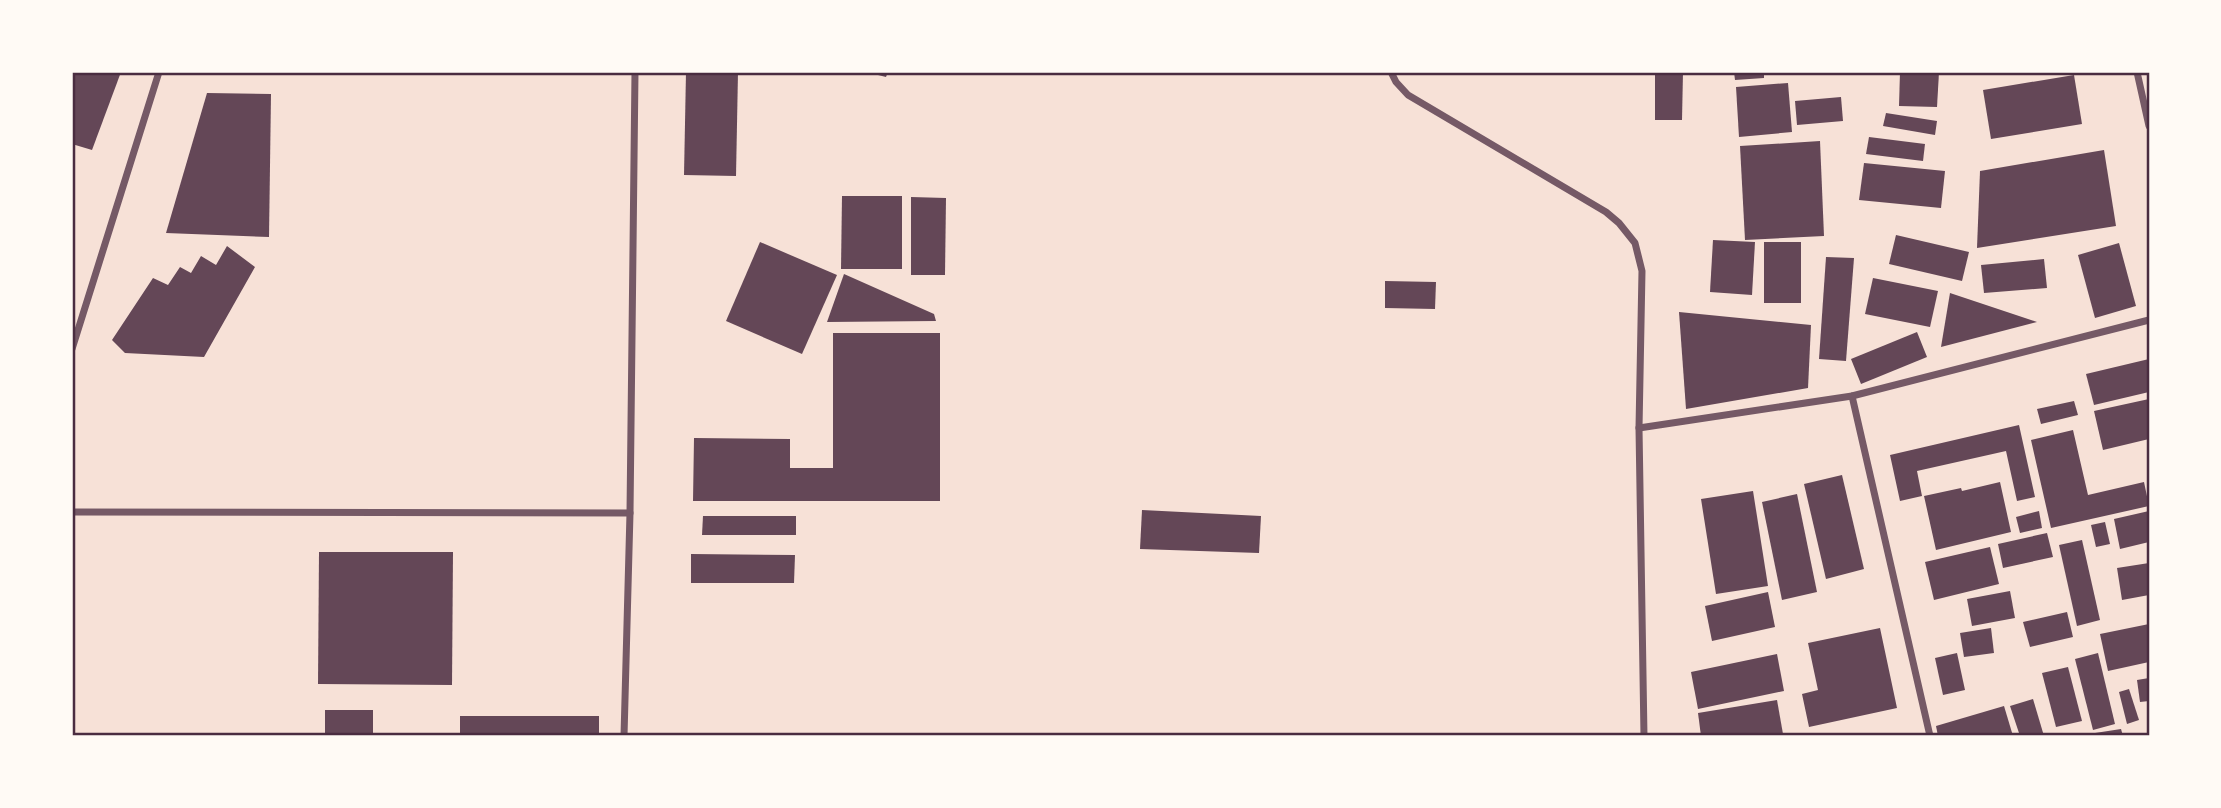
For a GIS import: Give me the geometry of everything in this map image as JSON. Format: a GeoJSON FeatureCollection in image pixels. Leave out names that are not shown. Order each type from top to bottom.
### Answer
{"type":"FeatureCollection","features":[{"type":"Feature","properties":{"kind":"street"},"geometry":{"type":"LineString","coordinates":[[72,349],[159,72]]}},
{"type":"Feature","properties":{"kind":"street"},"geometry":{"type":"LineString","coordinates":[[624,736],[630,513],[635,72]]}},
{"type":"Feature","properties":{"kind":"street"},"geometry":{"type":"LineString","coordinates":[[1391,72],[1408,95],[1606,212],[1635,243],[1642,271],[1639,428],[1644,736]]}},
{"type":"Feature","properties":{"kind":"street"},"geometry":{"type":"LineString","coordinates":[[2137,72],[2149,126]]}},
{"type":"Feature","properties":{"kind":"street"},"geometry":{"type":"LineString","coordinates":[[1639,428],[1852,396],[2149,320]]}},
{"type":"Feature","properties":{"kind":"street"},"geometry":{"type":"LineString","coordinates":[[1852,396],[1930,736]]}},
{"type":"Feature","properties":{"kind":"street"},"geometry":{"type":"LineString","coordinates":[[72,512],[630,513]]}},
{"type":"Feature","properties":{"kind":"building"},"geometry":{"type":"Polygon","coordinates":[[[72,72],[121,72],[92,150],[72,144],[72,72]]]}},
{"type":"Feature","properties":{"kind":"building"},"geometry":{"type":"Polygon","coordinates":[[[686,72],[738,72],[736,176],[684,175],[686,72]]]}},
{"type":"Feature","properties":{"kind":"building"},"geometry":{"type":"Polygon","coordinates":[[[866,72],[888,72],[886,77],[866,72]]]}},
{"type":"Feature","properties":{"kind":"building"},"geometry":{"type":"Polygon","coordinates":[[[1655,72],[1683,72],[1682,120],[1655,120],[1655,72]]]}},
{"type":"Feature","properties":{"kind":"building"},"geometry":{"type":"Polygon","coordinates":[[[1734,72],[1764,72],[1764,78],[1735,80],[1734,72]]]}},
{"type":"Feature","properties":{"kind":"building"},"geometry":{"type":"Polygon","coordinates":[[[1900,72],[1939,72],[1937,107],[1899,106],[1900,72]]]}},
{"type":"Feature","properties":{"kind":"building"},"geometry":{"type":"Polygon","coordinates":[[[2074,75],[2082,124],[1991,139],[1983,90],[2074,75]]]}},
{"type":"Feature","properties":{"kind":"building"},"geometry":{"type":"Polygon","coordinates":[[[1788,83],[1792,132],[1739,137],[1736,87],[1788,83]]]}},
{"type":"Feature","properties":{"kind":"building"},"geometry":{"type":"Polygon","coordinates":[[[207,93],[271,94],[269,237],[166,233],[207,93]]]}},
{"type":"Feature","properties":{"kind":"building"},"geometry":{"type":"Polygon","coordinates":[[[1841,97],[1843,121],[1797,125],[1795,101],[1841,97]]]}},
{"type":"Feature","properties":{"kind":"building"},"geometry":{"type":"Polygon","coordinates":[[[1886,113],[1937,121],[1935,135],[1883,126],[1886,113]]]}},
{"type":"Feature","properties":{"kind":"building"},"geometry":{"type":"Polygon","coordinates":[[[1869,137],[1925,144],[1923,161],[1866,154],[1869,137]]]}},
{"type":"Feature","properties":{"kind":"building"},"geometry":{"type":"Polygon","coordinates":[[[1820,141],[1824,236],[1745,240],[1740,146],[1820,141]]]}},
{"type":"Feature","properties":{"kind":"building"},"geometry":{"type":"Polygon","coordinates":[[[2104,150],[2116,226],[1977,248],[1980,171],[2104,150]]]}},
{"type":"Feature","properties":{"kind":"building"},"geometry":{"type":"Polygon","coordinates":[[[1864,163],[1945,171],[1941,208],[1859,200],[1864,163]]]}},
{"type":"Feature","properties":{"kind":"building"},"geometry":{"type":"Polygon","coordinates":[[[842,196],[902,196],[902,269],[841,269],[842,196]]]}},
{"type":"Feature","properties":{"kind":"building"},"geometry":{"type":"Polygon","coordinates":[[[911,197],[946,198],[945,275],[911,275],[911,197]]]}},
{"type":"Feature","properties":{"kind":"building"},"geometry":{"type":"Polygon","coordinates":[[[1896,235],[1969,252],[1962,281],[1889,264],[1896,235]]]}},
{"type":"Feature","properties":{"kind":"building"},"geometry":{"type":"Polygon","coordinates":[[[1713,240],[1755,242],[1752,295],[1710,292],[1713,240]]]}},
{"type":"Feature","properties":{"kind":"building"},"geometry":{"type":"Polygon","coordinates":[[[760,242],[837,275],[802,354],[726,321],[760,242]]]}},
{"type":"Feature","properties":{"kind":"building"},"geometry":{"type":"Polygon","coordinates":[[[1764,242],[1801,242],[1801,303],[1764,303],[1764,242]]]}},
{"type":"Feature","properties":{"kind":"building"},"geometry":{"type":"Polygon","coordinates":[[[2119,243],[2136,306],[2095,318],[2078,255],[2119,243]]]}},
{"type":"Feature","properties":{"kind":"building"},"geometry":{"type":"Polygon","coordinates":[[[227,246],[255,267],[204,357],[125,353],[112,340],[153,278],[168,285],[180,267],[191,273],[201,256],[216,265],[227,246]]]}},
{"type":"Feature","properties":{"kind":"building"},"geometry":{"type":"Polygon","coordinates":[[[1826,257],[1854,258],[1846,361],[1819,359],[1826,257]]]}},
{"type":"Feature","properties":{"kind":"building"},"geometry":{"type":"Polygon","coordinates":[[[2044,259],[2047,288],[1984,293],[1981,265],[2044,259]]]}},
{"type":"Feature","properties":{"kind":"building"},"geometry":{"type":"Polygon","coordinates":[[[844,274],[934,314],[936,321],[827,322],[844,274]]]}},
{"type":"Feature","properties":{"kind":"building"},"geometry":{"type":"Polygon","coordinates":[[[1873,278],[1938,291],[1930,327],[1865,314],[1873,278]]]}},
{"type":"Feature","properties":{"kind":"building"},"geometry":{"type":"Polygon","coordinates":[[[1385,281],[1436,282],[1435,309],[1385,308],[1385,281]]]}},
{"type":"Feature","properties":{"kind":"building"},"geometry":{"type":"Polygon","coordinates":[[[1950,293],[2037,322],[1941,347],[1950,293]]]}},
{"type":"Feature","properties":{"kind":"building"},"geometry":{"type":"Polygon","coordinates":[[[1679,312],[1811,325],[1808,388],[1686,409],[1679,312]]]}},
{"type":"Feature","properties":{"kind":"building"},"geometry":{"type":"Polygon","coordinates":[[[1917,332],[1927,357],[1861,384],[1851,359],[1917,332]]]}},
{"type":"Feature","properties":{"kind":"building"},"geometry":{"type":"Polygon","coordinates":[[[833,333],[940,333],[940,501],[693,501],[694,438],[790,439],[790,468],[833,468],[833,333]]]}},
{"type":"Feature","properties":{"kind":"building"},"geometry":{"type":"Polygon","coordinates":[[[2149,359],[2149,392],[2094,405],[2086,374],[2149,359]]]}},
{"type":"Feature","properties":{"kind":"building"},"geometry":{"type":"Polygon","coordinates":[[[2149,399],[2149,439],[2103,450],[2094,411],[2149,399]]]}},
{"type":"Feature","properties":{"kind":"building"},"geometry":{"type":"Polygon","coordinates":[[[2074,401],[2078,415],[2041,424],[2037,409],[2074,401]]]}},
{"type":"Feature","properties":{"kind":"building"},"geometry":{"type":"Polygon","coordinates":[[[2019,425],[2035,497],[2017,501],[2006,451],[1917,471],[1922,496],[1900,501],[1890,455],[2019,425]]]}},
{"type":"Feature","properties":{"kind":"building"},"geometry":{"type":"Polygon","coordinates":[[[2073,430],[2088,495],[2144,482],[2149,506],[2051,528],[2031,440],[2073,430]]]}},
{"type":"Feature","properties":{"kind":"building"},"geometry":{"type":"Polygon","coordinates":[[[1842,475],[1864,569],[1826,579],[1804,484],[1842,475]]]}},
{"type":"Feature","properties":{"kind":"building"},"geometry":{"type":"Polygon","coordinates":[[[2000,482],[2011,532],[1936,550],[1924,496],[2000,482]]]}},
{"type":"Feature","properties":{"kind":"building"},"geometry":{"type":"Polygon","coordinates":[[[1753,491],[1768,586],[1716,594],[1701,499],[1753,491]]]}},
{"type":"Feature","properties":{"kind":"building"},"geometry":{"type":"Polygon","coordinates":[[[1797,494],[1817,592],[1782,600],[1762,502],[1797,494]]]}},
{"type":"Feature","properties":{"kind":"building"},"geometry":{"type":"Polygon","coordinates":[[[1142,510],[1261,516],[1259,553],[1140,549],[1142,510]]]}},
{"type":"Feature","properties":{"kind":"building"},"geometry":{"type":"Polygon","coordinates":[[[2039,511],[2042,528],[2020,533],[2016,517],[2039,511]]]}},
{"type":"Feature","properties":{"kind":"building"},"geometry":{"type":"Polygon","coordinates":[[[2149,511],[2149,542],[2120,549],[2114,519],[2149,511]]]}},
{"type":"Feature","properties":{"kind":"building"},"geometry":{"type":"Polygon","coordinates":[[[703,516],[796,516],[796,535],[702,535],[703,516]]]}},
{"type":"Feature","properties":{"kind":"building"},"geometry":{"type":"Polygon","coordinates":[[[2105,522],[2110,544],[2096,547],[2091,525],[2105,522]]]}},
{"type":"Feature","properties":{"kind":"building"},"geometry":{"type":"Polygon","coordinates":[[[2047,533],[2053,557],[2003,568],[1998,544],[2047,533]]]}},
{"type":"Feature","properties":{"kind":"building"},"geometry":{"type":"Polygon","coordinates":[[[2082,540],[2100,620],[2077,626],[2059,545],[2082,540]]]}},
{"type":"Feature","properties":{"kind":"building"},"geometry":{"type":"Polygon","coordinates":[[[1990,547],[1999,584],[1934,600],[1925,562],[1990,547]]]}},
{"type":"Feature","properties":{"kind":"building"},"geometry":{"type":"Polygon","coordinates":[[[319,552],[453,552],[452,685],[318,684],[319,552]]]}},
{"type":"Feature","properties":{"kind":"building"},"geometry":{"type":"Polygon","coordinates":[[[691,554],[795,555],[794,583],[691,583],[691,554]]]}},
{"type":"Feature","properties":{"kind":"building"},"geometry":{"type":"Polygon","coordinates":[[[2149,563],[2149,595],[2122,600],[2117,568],[2149,563]]]}},
{"type":"Feature","properties":{"kind":"building"},"geometry":{"type":"Polygon","coordinates":[[[2010,591],[2015,618],[1972,626],[1967,599],[2010,591]]]}},
{"type":"Feature","properties":{"kind":"building"},"geometry":{"type":"Polygon","coordinates":[[[1768,592],[1775,627],[1712,641],[1705,606],[1768,592]]]}},
{"type":"Feature","properties":{"kind":"building"},"geometry":{"type":"Polygon","coordinates":[[[2067,612],[2073,637],[2030,647],[2023,622],[2067,612]]]}},
{"type":"Feature","properties":{"kind":"building"},"geometry":{"type":"Polygon","coordinates":[[[2149,624],[2149,662],[2108,671],[2100,634],[2149,624]]]}},
{"type":"Feature","properties":{"kind":"building"},"geometry":{"type":"Polygon","coordinates":[[[1880,628],[1897,708],[1809,727],[1802,694],[1818,690],[1808,643],[1880,628]]]}},
{"type":"Feature","properties":{"kind":"building"},"geometry":{"type":"Polygon","coordinates":[[[1991,628],[1994,653],[1964,657],[1960,633],[1991,628]]]}},
{"type":"Feature","properties":{"kind":"building"},"geometry":{"type":"Polygon","coordinates":[[[1957,653],[1965,690],[1943,695],[1935,658],[1957,653]]]}},
{"type":"Feature","properties":{"kind":"building"},"geometry":{"type":"Polygon","coordinates":[[[2098,653],[2115,724],[2093,730],[2075,659],[2098,653]]]}},
{"type":"Feature","properties":{"kind":"building"},"geometry":{"type":"Polygon","coordinates":[[[1777,654],[1784,691],[1698,709],[1691,672],[1777,654]]]}},
{"type":"Feature","properties":{"kind":"building"},"geometry":{"type":"Polygon","coordinates":[[[2068,667],[2082,721],[2056,727],[2042,673],[2068,667]]]}},
{"type":"Feature","properties":{"kind":"building"},"geometry":{"type":"Polygon","coordinates":[[[2149,678],[2149,701],[2140,702],[2137,680],[2149,678]]]}},
{"type":"Feature","properties":{"kind":"building"},"geometry":{"type":"Polygon","coordinates":[[[2129,689],[2139,720],[2127,724],[2119,692],[2129,689]]]}},
{"type":"Feature","properties":{"kind":"building"},"geometry":{"type":"Polygon","coordinates":[[[2033,699],[2044,736],[2020,736],[2010,706],[2033,699]]]}},
{"type":"Feature","properties":{"kind":"building"},"geometry":{"type":"Polygon","coordinates":[[[1777,700],[1783,734],[1701,736],[1698,713],[1777,700]]]}},
{"type":"Feature","properties":{"kind":"building"},"geometry":{"type":"Polygon","coordinates":[[[2004,706],[2013,736],[1938,736],[1936,726],[2004,706]]]}},
{"type":"Feature","properties":{"kind":"building"},"geometry":{"type":"Polygon","coordinates":[[[325,710],[373,710],[373,736],[325,736],[325,710]]]}},
{"type":"Feature","properties":{"kind":"building"},"geometry":{"type":"Polygon","coordinates":[[[460,716],[599,716],[599,736],[460,736],[460,716]]]}},
{"type":"Feature","properties":{"kind":"building"},"geometry":{"type":"Polygon","coordinates":[[[2121,729],[2123,736],[2095,736],[2095,733],[2121,729]]]}}]}
